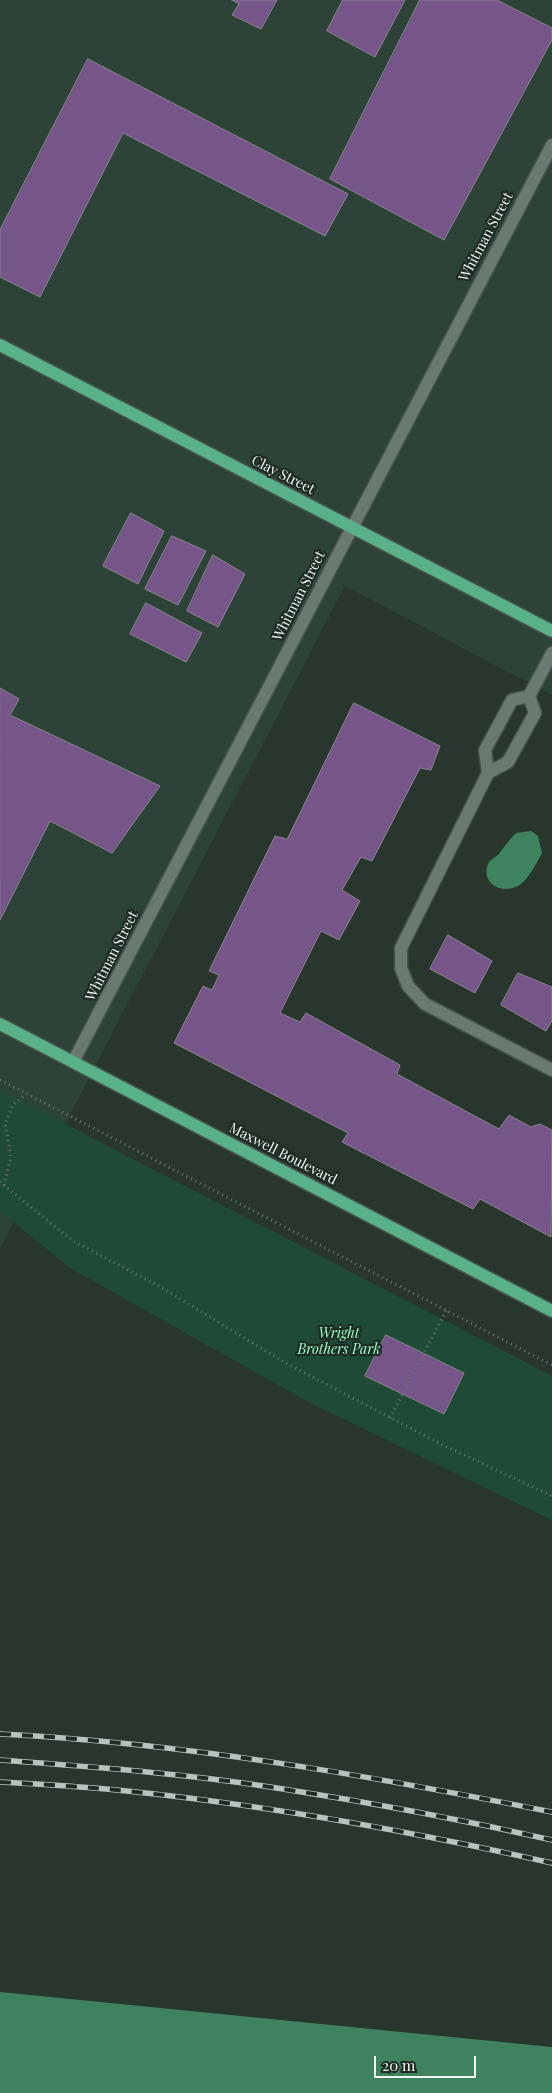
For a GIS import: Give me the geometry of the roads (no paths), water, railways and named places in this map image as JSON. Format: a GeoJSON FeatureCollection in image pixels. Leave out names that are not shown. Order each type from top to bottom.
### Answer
{"type":"FeatureCollection","features":[{"type":"Feature","properties":{"kind":"main road","name":"Clay Street"},"geometry":{"type":"LineString","coordinates":[[0,345],[552,631]]}},
{"type":"Feature","properties":{"kind":"main road","name":"Maxwell Boulevard"},"geometry":{"type":"LineString","coordinates":[[0,1024],[552,1311]]}},
{"type":"Feature","properties":{"kind":"street","name":"Whitman Street"},"geometry":{"type":"LineString","coordinates":[[74,1062],[351,527],[552,145]]}},
{"type":"Feature","properties":{"kind":"street"},"geometry":{"type":"LineString","coordinates":[[552,653],[529,696],[535,713],[508,762],[488,774],[401,948],[401,968],[408,986],[425,1004],[552,1070]]}},
{"type":"Feature","properties":{"kind":"street"},"geometry":{"type":"LineString","coordinates":[[488,774],[485,750],[512,700],[529,696]]}},
{"type":"Feature","properties":{"kind":"railway"},"geometry":{"type":"LineString","coordinates":[[0,1734],[70,1738],[208,1753],[346,1774],[552,1812]]}},
{"type":"Feature","properties":{"kind":"railway"},"geometry":{"type":"LineString","coordinates":[[0,1760],[71,1765],[248,1784],[385,1806],[552,1840]]}},
{"type":"Feature","properties":{"kind":"railway"},"geometry":{"type":"LineString","coordinates":[[0,1782],[106,1789],[274,1810],[441,1839],[552,1863]]}},
{"type":"Feature","properties":{"kind":"park label","name":"Wright Brothers Park"},"geometry":{"type":"Point","coordinates":[339,1342]}}]}
